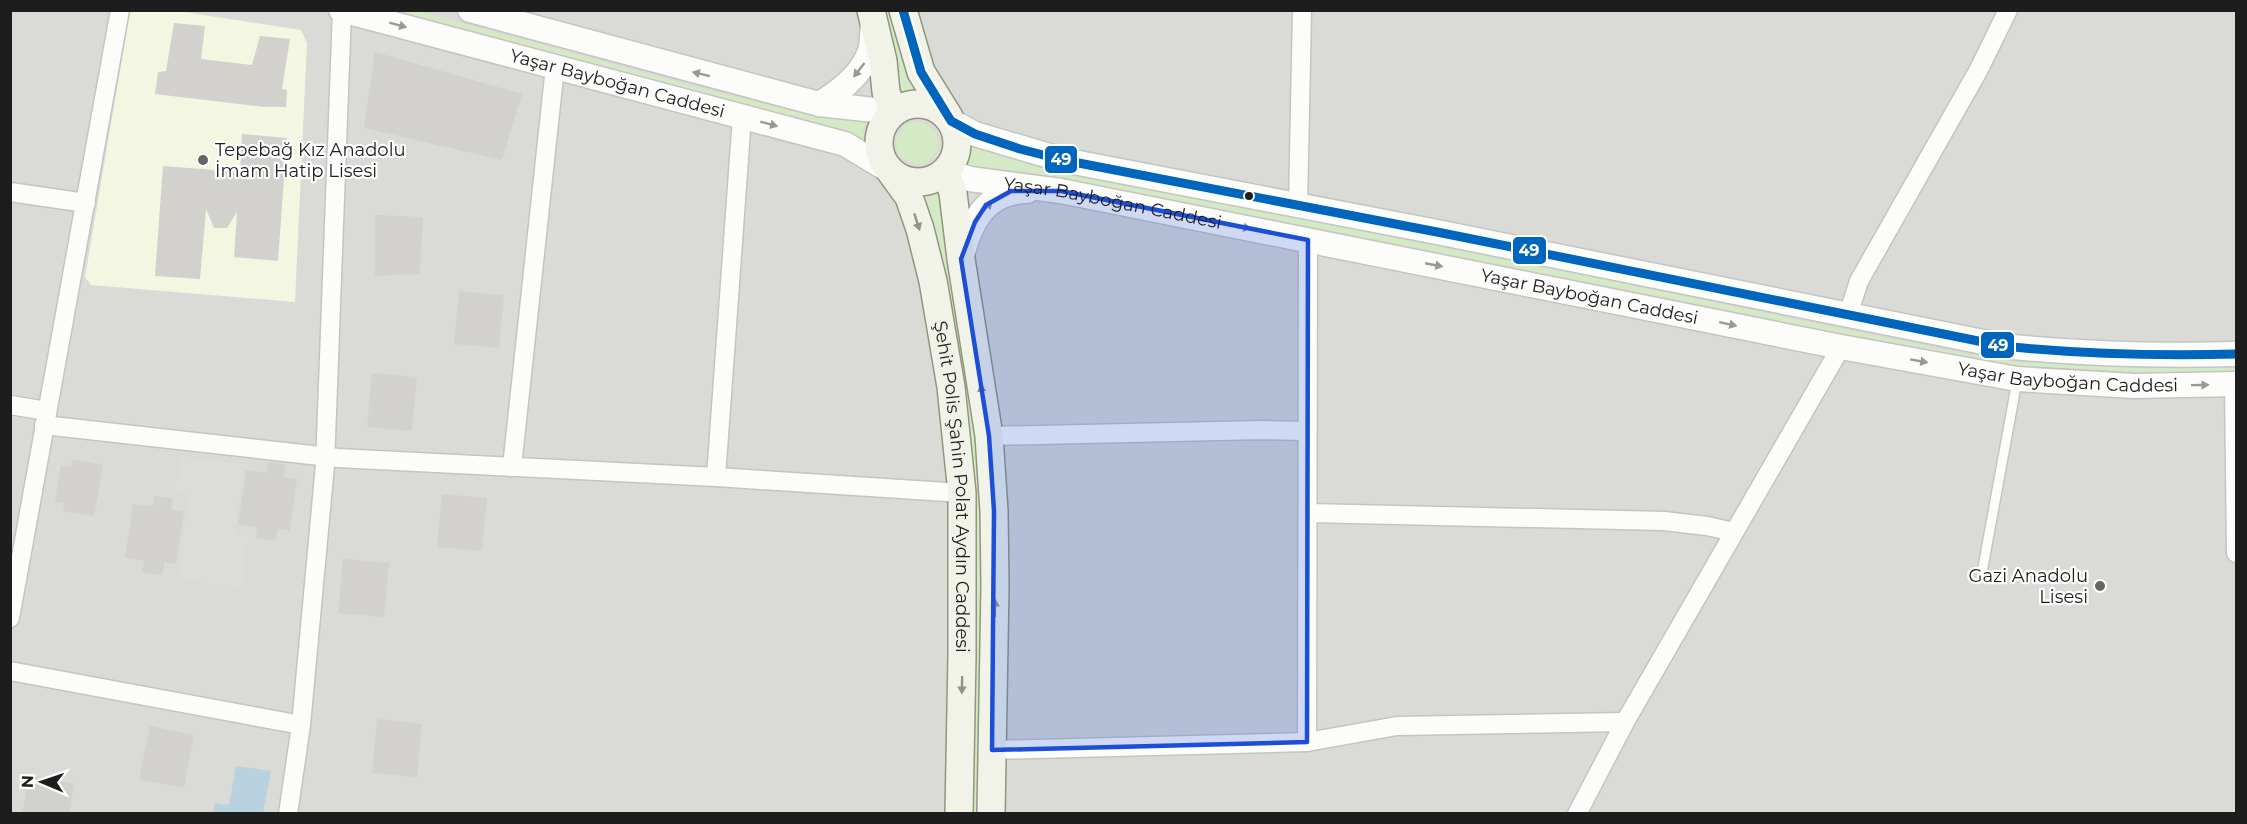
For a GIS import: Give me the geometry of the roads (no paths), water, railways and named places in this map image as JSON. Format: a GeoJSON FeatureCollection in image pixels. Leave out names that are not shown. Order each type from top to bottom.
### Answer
{"type":"FeatureCollection","features":[{"type":"Feature","properties":{"kind":"main road"},"geometry":{"type":"LineString","coordinates":[[903,10],[921,72],[951,121],[957,133],[958,147],[954,160],[936,179],[924,182],[906,180],[890,171],[881,154],[879,136],[883,124],[893,112],[902,106],[915,103],[929,105],[941,111],[951,121]]}},
{"type":"Feature","properties":{"kind":"main road"},"geometry":{"type":"LineString","coordinates":[[872,16],[883,62],[886,92],[893,112]]}},
{"type":"Feature","properties":{"kind":"main road","name":"Şehit Polis Şahin Polat Aydın Caddesi"},"geometry":{"type":"LineString","coordinates":[[890,171],[909,197],[933,281],[951,387],[962,493],[959,813]]}},
{"type":"Feature","properties":{"kind":"main road","name":"Şehit Polis Şahin Polat Aydın Caddesi"},"geometry":{"type":"LineString","coordinates":[[946,171],[953,193],[988,436],[994,511],[991,813]]}},
{"type":"Feature","properties":{"kind":"street"},"geometry":{"type":"LineString","coordinates":[[11,616],[120,10]]}},
{"type":"Feature","properties":{"kind":"street","name":"Yaşar Bayboğan Caddesi"},"geometry":{"type":"LineString","coordinates":[[470,10],[819,104],[893,112]]}},
{"type":"Feature","properties":{"kind":"street"},"geometry":{"type":"LineString","coordinates":[[1298,207],[1302,10]]}},
{"type":"Feature","properties":{"kind":"street"},"geometry":{"type":"LineString","coordinates":[[1848,315],[1859,281],[1978,71],[2008,10]]}},
{"type":"Feature","properties":{"kind":"street"},"geometry":{"type":"LineString","coordinates":[[288,813],[301,725],[326,456],[341,11]]}},
{"type":"Feature","properties":{"kind":"street","name":"Yaşar Bayboğan Caddesi"},"geometry":{"type":"LineString","coordinates":[[341,11],[845,144],[867,155],[890,171]]}},
{"type":"Feature","properties":{"kind":"street"},"geometry":{"type":"LineString","coordinates":[[819,104],[846,85],[865,62],[871,48],[872,16]]}},
{"type":"Feature","properties":{"kind":"street"},"geometry":{"type":"LineString","coordinates":[[512,466],[555,67]]}},
{"type":"Feature","properties":{"kind":"street"},"geometry":{"type":"LineString","coordinates":[[716,477],[742,117]]}},
{"type":"Feature","properties":{"kind":"street","name":"Yaşar Bayboğan Caddesi"},"geometry":{"type":"LineString","coordinates":[[951,121],[975,134],[1063,160],[1437,232],[2003,346],[2044,350],[2194,355],[2236,354]]}},
{"type":"Feature","properties":{"kind":"street","name":"Yaşar Bayboğan Caddesi"},"geometry":{"type":"LineString","coordinates":[[946,171],[970,179],[1061,191],[1841,347],[2017,379],[2133,386],[2235,385]]}},
{"type":"Feature","properties":{"kind":"street"},"geometry":{"type":"LineString","coordinates":[[961,259],[967,234],[986,205],[1011,191],[1061,191]]}},
{"type":"Feature","properties":{"kind":"street"},"geometry":{"type":"LineString","coordinates":[[10,192],[86,204]]}},
{"type":"Feature","properties":{"kind":"street"},"geometry":{"type":"LineString","coordinates":[[1306,742],[1308,240]]}},
{"type":"Feature","properties":{"kind":"street"},"geometry":{"type":"LineString","coordinates":[[1577,813],[1625,722],[1841,347]]}},
{"type":"Feature","properties":{"kind":"street"},"geometry":{"type":"LineString","coordinates":[[2235,385],[2236,553]]}},
{"type":"Feature","properties":{"kind":"street"},"geometry":{"type":"LineString","coordinates":[[10,405],[45,418],[326,456],[962,493]]}},
{"type":"Feature","properties":{"kind":"street"},"geometry":{"type":"LineString","coordinates":[[988,436],[1306,431]]}},
{"type":"Feature","properties":{"kind":"street"},"geometry":{"type":"LineString","coordinates":[[1308,513],[1664,520],[1734,532]]}},
{"type":"Feature","properties":{"kind":"street"},"geometry":{"type":"LineString","coordinates":[[10,671],[301,725]]}},
{"type":"Feature","properties":{"kind":"street"},"geometry":{"type":"LineString","coordinates":[[992,750],[1306,742],[1397,726],[1625,722]]}},
{"type":"Feature","properties":{"kind":"lane"},"geometry":{"type":"LineString","coordinates":[[1983,567],[2017,379]]}},
{"type":"Feature","properties":{"kind":"water"},"geometry":{"type":"Polygon","coordinates":[[[236,766],[271,771],[263,813],[213,813],[215,803],[229,805],[236,766]]]}},
{"type":"Feature","properties":{"kind":"place","name":"Tepebağ Kız Anadolu İmam Hatip Lisesi"},"geometry":{"type":"Point","coordinates":[203,160]}},
{"type":"Feature","properties":{"kind":"place","name":"Gazi Anadolu Lisesi"},"geometry":{"type":"Point","coordinates":[2100,586]}}]}
